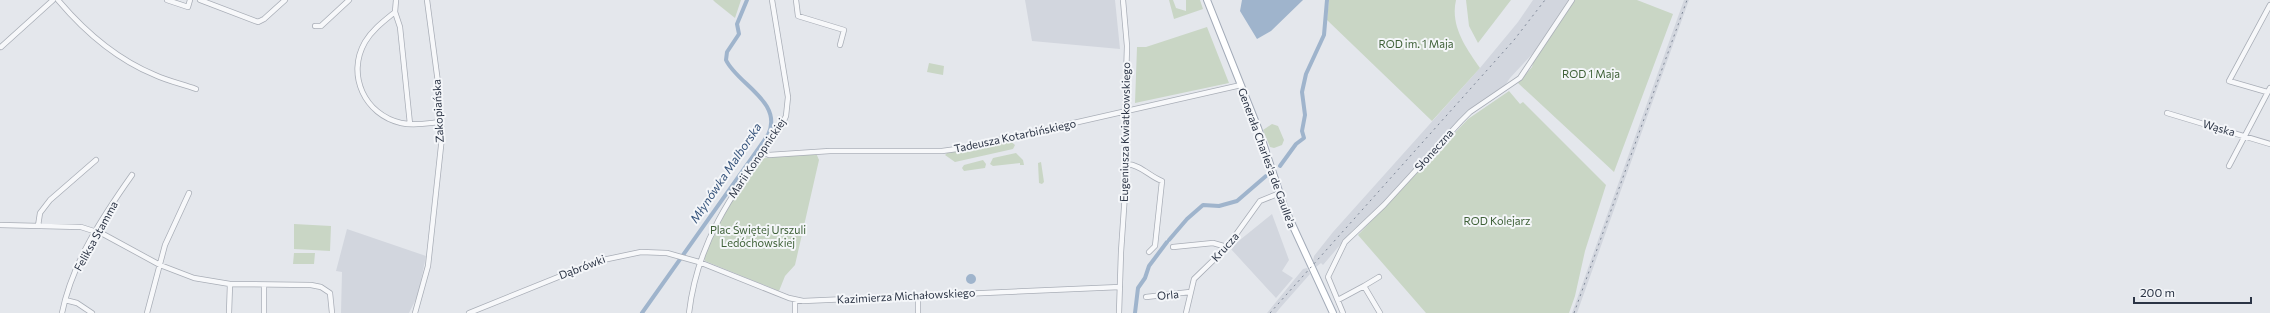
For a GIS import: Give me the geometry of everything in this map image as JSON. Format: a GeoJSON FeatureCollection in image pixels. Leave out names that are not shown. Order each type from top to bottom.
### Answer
{"type":"FeatureCollection","features":[{"type":"Feature","properties":{"kind":"main road","name":"Generała Charles'a de Gaulle'a"},"geometry":{"type":"LineString","coordinates":[[1207,0],[1258,128],[1292,225],[1333,313]]}},
{"type":"Feature","properties":{"kind":"street"},"geometry":{"type":"LineString","coordinates":[[1,48],[53,0]]}},
{"type":"Feature","properties":{"kind":"street"},"geometry":{"type":"LineString","coordinates":[[58,0],[101,43],[125,61],[155,76],[196,89]]}},
{"type":"Feature","properties":{"kind":"street"},"geometry":{"type":"LineString","coordinates":[[168,0],[188,7],[190,0]]}},
{"type":"Feature","properties":{"kind":"street"},"geometry":{"type":"LineString","coordinates":[[200,0],[258,22],[264,19],[285,0]]}},
{"type":"Feature","properties":{"kind":"street"},"geometry":{"type":"LineString","coordinates":[[315,26],[321,26],[349,0]]}},
{"type":"Feature","properties":{"kind":"street"},"geometry":{"type":"LineString","coordinates":[[396,0],[395,12],[400,27],[410,124]]}},
{"type":"Feature","properties":{"kind":"street","name":"Zakopiańska"},"geometry":{"type":"LineString","coordinates":[[415,313],[428,266],[442,138],[427,0]]}},
{"type":"Feature","properties":{"kind":"street","name":"Marii Konopnickiej"},"geometry":{"type":"LineString","coordinates":[[690,313],[699,262],[719,216],[762,152],[781,127],[788,107],[788,97],[772,0]]}},
{"type":"Feature","properties":{"kind":"street"},"geometry":{"type":"LineString","coordinates":[[796,0],[798,16],[844,30],[840,45]]}},
{"type":"Feature","properties":{"kind":"street","name":"Eugeniusza Kwiatkowskiego"},"geometry":{"type":"LineString","coordinates":[[1119,313],[1127,164],[1125,112],[1127,46],[1123,0]]}},
{"type":"Feature","properties":{"kind":"street","name":"Słoneczna"},"geometry":{"type":"LineString","coordinates":[[1343,313],[1328,277],[1345,242],[1384,205],[1470,112],[1520,78],[1572,0]]}},
{"type":"Feature","properties":{"kind":"street"},"geometry":{"type":"LineString","coordinates":[[2229,166],[2269,90],[2229,81],[2270,5]]}},
{"type":"Feature","properties":{"kind":"street"},"geometry":{"type":"LineString","coordinates":[[395,12],[377,27],[365,43],[358,59],[358,76],[365,97],[377,111],[392,120],[410,124],[441,122]]}},
{"type":"Feature","properties":{"kind":"street","name":"Tadeusza Kotarbińskiego"},"geometry":{"type":"LineString","coordinates":[[762,152],[769,155],[830,151],[942,151],[988,144],[1241,85]]}},
{"type":"Feature","properties":{"kind":"street","name":"Wąska"},"geometry":{"type":"LineString","coordinates":[[2168,113],[2270,144]]}},
{"type":"Feature","properties":{"kind":"street"},"geometry":{"type":"LineString","coordinates":[[38,226],[40,213],[50,200],[96,160]]}},
{"type":"Feature","properties":{"kind":"street"},"geometry":{"type":"LineString","coordinates":[[1127,164],[1141,167],[1152,177],[1162,180],[1155,246],[1149,252]]}},
{"type":"Feature","properties":{"kind":"street","name":"Feliksa Stamma"},"geometry":{"type":"LineString","coordinates":[[62,313],[65,300],[77,268],[96,232],[132,175]]}},
{"type":"Feature","properties":{"kind":"street"},"geometry":{"type":"LineString","coordinates":[[147,313],[165,246],[189,193]]}},
{"type":"Feature","properties":{"kind":"street","name":"Krucza"},"geometry":{"type":"LineString","coordinates":[[1186,313],[1194,279],[1227,247],[1260,201],[1280,193]]}},
{"type":"Feature","properties":{"kind":"street"},"geometry":{"type":"LineString","coordinates":[[0,226],[77,227],[96,232],[103,234],[160,265],[194,278],[230,284],[311,285],[321,287],[330,293],[332,313]]}},
{"type":"Feature","properties":{"kind":"street"},"geometry":{"type":"LineString","coordinates":[[1173,247],[1213,243],[1227,247]]}},
{"type":"Feature","properties":{"kind":"street","name":"Dąbrówki"},"geometry":{"type":"LineString","coordinates":[[469,313],[609,257],[648,252],[677,256],[699,262]]}},
{"type":"Feature","properties":{"kind":"street","name":"Kazimierza Michałowskiego"},"geometry":{"type":"LineString","coordinates":[[699,262],[795,300],[1120,287]]}},
{"type":"Feature","properties":{"kind":"street"},"geometry":{"type":"LineString","coordinates":[[1338,300],[1379,278]]}},
{"type":"Feature","properties":{"kind":"street"},"geometry":{"type":"LineString","coordinates":[[229,313],[230,284]]}},
{"type":"Feature","properties":{"kind":"street"},"geometry":{"type":"LineString","coordinates":[[264,285],[264,313]]}},
{"type":"Feature","properties":{"kind":"street"},"geometry":{"type":"LineString","coordinates":[[1364,286],[1380,313]]}},
{"type":"Feature","properties":{"kind":"street","name":"Orla"},"geometry":{"type":"LineString","coordinates":[[1146,297],[1190,292]]}},
{"type":"Feature","properties":{"kind":"street"},"geometry":{"type":"LineString","coordinates":[[918,296],[918,313]]}},
{"type":"Feature","properties":{"kind":"street"},"geometry":{"type":"LineString","coordinates":[[65,300],[76,303],[92,313]]}},
{"type":"Feature","properties":{"kind":"street"},"geometry":{"type":"LineString","coordinates":[[795,300],[795,313]]}},
{"type":"Feature","properties":{"kind":"shaded area"},"geometry":{"type":"Polygon","coordinates":[[[1025,0],[1115,0],[1120,49],[1032,41],[1025,0]]]}},
{"type":"Feature","properties":{"kind":"shaded area"},"geometry":{"type":"Polygon","coordinates":[[[1533,0],[1570,0],[1536,50],[1510,78],[1504,87],[1476,106],[1389,197],[1352,231],[1323,265],[1321,263],[1316,267],[1313,261],[1314,256],[1333,232],[1480,68],[1518,22],[1533,0]]]}},
{"type":"Feature","properties":{"kind":"shaded area"},"geometry":{"type":"Polygon","coordinates":[[[1684,0],[1689,0],[1577,313],[1572,313],[1684,0]]]}},
{"type":"Feature","properties":{"kind":"shaded area"},"geometry":{"type":"Polygon","coordinates":[[[1272,214],[1289,260],[1282,271],[1293,278],[1276,298],[1230,248],[1272,214]]]}},
{"type":"Feature","properties":{"kind":"shaded area"},"geometry":{"type":"Polygon","coordinates":[[[347,229],[426,256],[418,295],[409,313],[341,313],[342,272],[336,271],[347,229]]]}},
{"type":"Feature","properties":{"kind":"shaded area"},"geometry":{"type":"Polygon","coordinates":[[[1307,268],[1310,274],[1276,313],[1267,313],[1303,269],[1307,268]]]}},
{"type":"Feature","properties":{"kind":"green space"},"geometry":{"type":"Polygon","coordinates":[[[713,0],[741,0],[735,18],[715,2],[713,0]]]}},
{"type":"Feature","properties":{"kind":"green space"},"geometry":{"type":"Polygon","coordinates":[[[1169,0],[1173,0],[1176,8],[1186,11],[1186,0],[1200,0],[1203,9],[1174,19],[1169,0]]]}},
{"type":"Feature","properties":{"kind":"green space","name":"ROD im. 1 Maja"},"geometry":{"type":"Polygon","coordinates":[[[1329,0],[1456,0],[1455,19],[1457,28],[1465,45],[1480,68],[1432,121],[1327,20],[1329,0]]]}},
{"type":"Feature","properties":{"kind":"green space"},"geometry":{"type":"Polygon","coordinates":[[[1466,0],[1511,0],[1478,43],[1469,26],[1466,0]]]}},
{"type":"Feature","properties":{"kind":"green space","name":"ROD 1 Maja"},"geometry":{"type":"Polygon","coordinates":[[[1575,0],[1637,0],[1673,14],[1614,172],[1518,83],[1532,67],[1533,63],[1575,0]]]}},
{"type":"Feature","properties":{"kind":"green space"},"geometry":{"type":"Polygon","coordinates":[[[1207,27],[1229,83],[1135,103],[1137,47],[1146,47],[1207,27]]]}},
{"type":"Feature","properties":{"kind":"green space"},"geometry":{"type":"Polygon","coordinates":[[[929,63],[944,66],[943,75],[927,72],[929,63]]]}},
{"type":"Feature","properties":{"kind":"green space","name":"ROD Kolejarz"},"geometry":{"type":"Polygon","coordinates":[[[1509,91],[1520,104],[1523,102],[1606,185],[1585,251],[1575,296],[1569,313],[1426,313],[1358,235],[1468,119],[1509,91]]]}},
{"type":"Feature","properties":{"kind":"green space"},"geometry":{"type":"Polygon","coordinates":[[[1272,124],[1278,126],[1284,140],[1282,145],[1274,148],[1270,147],[1263,130],[1272,124]]]}},
{"type":"Feature","properties":{"kind":"green space"},"geometry":{"type":"Polygon","coordinates":[[[1010,141],[1015,145],[1013,149],[955,162],[945,155],[948,152],[1010,141]]]}},
{"type":"Feature","properties":{"kind":"green space","name":"Plac Świętej Urszuli Ledóchowskiej"},"geometry":{"type":"Polygon","coordinates":[[[816,153],[819,160],[795,265],[785,276],[779,291],[705,261],[704,257],[720,218],[760,160],[763,158],[816,153]]]}},
{"type":"Feature","properties":{"kind":"green space"},"geometry":{"type":"Polygon","coordinates":[[[1016,153],[1023,160],[1024,165],[1020,165],[1020,163],[993,166],[990,164],[993,158],[1016,153]]]}},
{"type":"Feature","properties":{"kind":"green space"},"geometry":{"type":"Polygon","coordinates":[[[983,160],[986,164],[985,168],[964,171],[962,168],[964,165],[983,160]]]}},
{"type":"Feature","properties":{"kind":"green space"},"geometry":{"type":"Polygon","coordinates":[[[1041,162],[1044,182],[1042,184],[1039,183],[1038,163],[1041,162]]]}},
{"type":"Feature","properties":{"kind":"green space"},"geometry":{"type":"Polygon","coordinates":[[[294,224],[331,226],[330,251],[294,249],[294,224]]]}},
{"type":"Feature","properties":{"kind":"green space"},"geometry":{"type":"Polygon","coordinates":[[[294,253],[315,253],[314,264],[293,264],[294,253]]]}},
{"type":"Feature","properties":{"kind":"water"},"geometry":{"type":"Polygon","coordinates":[[[1242,0],[1303,0],[1271,31],[1257,39],[1240,11],[1242,0]]]}},
{"type":"Feature","properties":{"kind":"water"},"geometry":{"type":"Polygon","coordinates":[[[969,274],[973,274],[975,275],[975,283],[969,284],[966,281],[966,277],[969,274]]]}},
{"type":"Feature","properties":{"kind":"waterway","name":"Młynówka Malborska"},"geometry":{"type":"LineString","coordinates":[[642,313],[768,135],[771,123],[770,113],[765,103],[739,77],[726,60],[727,52],[739,34],[737,24],[747,0]]}},
{"type":"Feature","properties":{"kind":"waterway"},"geometry":{"type":"LineString","coordinates":[[1280,166],[1296,144],[1304,138],[1302,131],[1305,115],[1302,92],[1306,74],[1324,35],[1327,0]]}},
{"type":"Feature","properties":{"kind":"waterway"},"geometry":{"type":"LineString","coordinates":[[1169,240],[1187,219],[1203,205],[1219,206],[1237,201],[1266,176]]}},
{"type":"Feature","properties":{"kind":"waterway"},"geometry":{"type":"LineString","coordinates":[[1135,313],[1138,288],[1145,278],[1149,266],[1167,242]]}},
{"type":"Feature","properties":{"kind":"railway"},"geometry":{"type":"LineString","coordinates":[[1270,313],[1514,40],[1545,0]]}},
{"type":"Feature","properties":{"kind":"railway"},"geometry":{"type":"LineString","coordinates":[[1574,313],[1687,0]]}}]}
